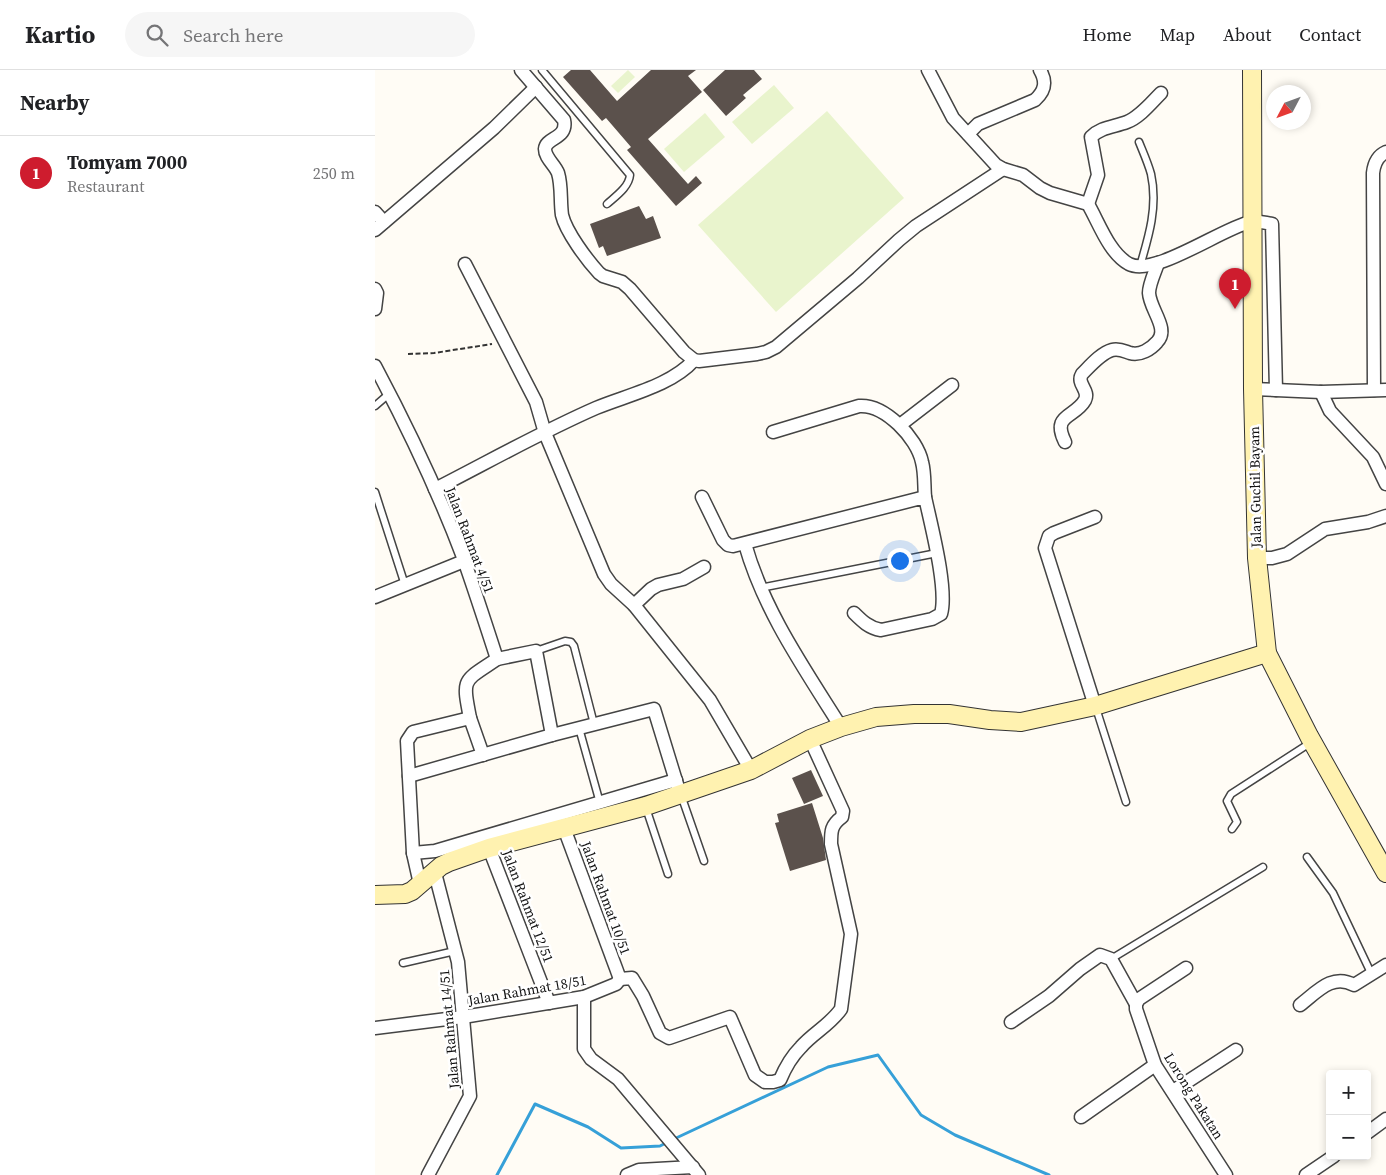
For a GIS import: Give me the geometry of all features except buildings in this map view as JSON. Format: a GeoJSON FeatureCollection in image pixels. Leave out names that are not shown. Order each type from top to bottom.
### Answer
{"type":"FeatureCollection","features":[{"type":"Feature","properties":{"kind":"street"},"geometry":{"type":"LineString","coordinates":[[521,70],[560,115],[565,124],[563,132],[545,148],[545,152],[558,173],[562,212],[567,226],[599,273],[622,282],[630,289],[684,352],[695,360],[705,361],[757,354],[776,347],[916,226],[1003,170]]}},
{"type":"Feature","properties":{"kind":"street"},"geometry":{"type":"LineString","coordinates":[[928,70],[949,112],[991,161],[1003,170],[1023,175],[1050,193],[1088,204],[1113,249],[1130,265],[1141,266],[1158,263],[1227,230],[1251,221],[1272,224],[1276,390]]}},
{"type":"Feature","properties":{"kind":"street"},"geometry":{"type":"LineString","coordinates":[[968,134],[978,124],[1035,100],[1042,94],[1045,85],[1044,77],[1040,70]]}},
{"type":"Feature","properties":{"kind":"street","name":"Jalan Guchil Bayam"},"geometry":{"type":"LineString","coordinates":[[1252,70],[1251,221],[1257,558],[1267,653],[1312,742],[1385,870]]}},
{"type":"Feature","properties":{"kind":"street"},"geometry":{"type":"LineString","coordinates":[[375,212],[379,226],[494,128],[536,87]]}},
{"type":"Feature","properties":{"kind":"street"},"geometry":{"type":"LineString","coordinates":[[1088,204],[1098,175],[1091,137],[1096,132],[1108,127],[1129,122],[1145,110],[1161,93]]}},
{"type":"Feature","properties":{"kind":"street"},"geometry":{"type":"LineString","coordinates":[[1253,389],[1321,392],[1380,390],[1373,173],[1374,163],[1381,154],[1386,152]]}},
{"type":"Feature","properties":{"kind":"street"},"geometry":{"type":"LineString","coordinates":[[1065,442],[1060,426],[1063,419],[1086,398],[1086,392],[1080,382],[1082,374],[1109,350],[1116,349],[1132,354],[1144,352],[1154,346],[1161,338],[1163,329],[1152,308],[1149,291],[1158,263]]}},
{"type":"Feature","properties":{"kind":"street"},"geometry":{"type":"LineString","coordinates":[[465,264],[536,402],[545,433],[604,574],[611,584],[634,605],[710,700],[751,770]]}},
{"type":"Feature","properties":{"kind":"street"},"geometry":{"type":"LineString","coordinates":[[375,289],[377,293],[375,308]]}},
{"type":"Feature","properties":{"kind":"street"},"geometry":{"type":"LineString","coordinates":[[435,488],[596,409],[649,389],[688,368],[695,360]]}},
{"type":"Feature","properties":{"kind":"street","name":"Jalan Rahmat 4/51"},"geometry":{"type":"LineString","coordinates":[[375,366],[390,393],[435,488],[464,561],[497,659]]}},
{"type":"Feature","properties":{"kind":"street"},"geometry":{"type":"LineString","coordinates":[[900,425],[952,385]]}},
{"type":"Feature","properties":{"kind":"street"},"geometry":{"type":"LineString","coordinates":[[1321,392],[1330,411],[1373,457],[1386,484]]}},
{"type":"Feature","properties":{"kind":"street"},"geometry":{"type":"LineString","coordinates":[[773,432],[859,406],[869,405],[886,413],[900,425],[914,445],[922,461],[925,498],[937,553],[943,605],[941,614],[932,619],[881,630],[865,624],[854,613]]}},
{"type":"Feature","properties":{"kind":"street"},"geometry":{"type":"LineString","coordinates":[[702,497],[723,540],[728,546],[745,544],[925,498]]}},
{"type":"Feature","properties":{"kind":"street"},"geometry":{"type":"LineString","coordinates":[[1257,558],[1273,558],[1287,554],[1325,529],[1367,522],[1386,516]]}},
{"type":"Feature","properties":{"kind":"street"},"geometry":{"type":"LineString","coordinates":[[1095,517],[1049,536],[1045,548],[1095,706]]}},
{"type":"Feature","properties":{"kind":"street"},"geometry":{"type":"LineString","coordinates":[[745,544],[759,588],[773,618],[841,727]]}},
{"type":"Feature","properties":{"kind":"street"},"geometry":{"type":"LineString","coordinates":[[375,597],[464,561]]}},
{"type":"Feature","properties":{"kind":"street"},"geometry":{"type":"LineString","coordinates":[[634,605],[658,585],[683,579],[704,566]]}},
{"type":"Feature","properties":{"kind":"street"},"geometry":{"type":"LineString","coordinates":[[483,755],[470,718],[465,691],[467,682],[473,676],[497,659],[536,651],[553,735]]}},
{"type":"Feature","properties":{"kind":"street"},"geometry":{"type":"LineString","coordinates":[[413,852],[435,851],[600,803],[751,770],[810,739],[841,727],[876,717],[949,714],[1021,722],[1095,706],[1267,653]]}},
{"type":"Feature","properties":{"kind":"street"},"geometry":{"type":"LineString","coordinates":[[409,776],[653,709],[678,787]]}},
{"type":"Feature","properties":{"kind":"street"},"geometry":{"type":"LineString","coordinates":[[420,884],[413,852],[407,741],[413,732],[470,718]]}},
{"type":"Feature","properties":{"kind":"street"},"geometry":{"type":"LineString","coordinates":[[620,978],[632,978],[643,996],[660,1033],[669,1038],[730,1017],[755,1075],[765,1082],[780,1080],[784,1070],[801,1047],[834,1019],[841,1009],[851,934],[831,844],[831,829],[835,822],[842,817],[843,811],[810,739]]}},
{"type":"Feature","properties":{"kind":"street"},"geometry":{"type":"LineString","coordinates":[[375,895],[405,894],[412,891],[441,866],[449,862],[489,848],[646,806],[678,787]]}},
{"type":"Feature","properties":{"kind":"street","name":"Jalan Rahmat 10/51"},"geometry":{"type":"LineString","coordinates":[[564,828],[620,978]]}},
{"type":"Feature","properties":{"kind":"street","name":"Jalan Rahmat 12/51"},"geometry":{"type":"LineString","coordinates":[[489,848],[549,1003]]}},
{"type":"Feature","properties":{"kind":"street","name":"Jalan Rahmat 14/51"},"geometry":{"type":"LineString","coordinates":[[428,1175],[470,1096],[458,962],[435,873]]}},
{"type":"Feature","properties":{"kind":"street"},"geometry":{"type":"LineString","coordinates":[[1011,1022],[1049,996],[1100,954],[1111,959]]}},
{"type":"Feature","properties":{"kind":"street","name":"Lorong Pakatan"},"geometry":{"type":"LineString","coordinates":[[1111,959],[1136,1004],[1155,1065],[1173,1091],[1222,1174]]}},
{"type":"Feature","properties":{"kind":"street"},"geometry":{"type":"LineString","coordinates":[[1300,1005],[1334,981],[1345,980],[1354,985],[1386,964]]}},
{"type":"Feature","properties":{"kind":"street"},"geometry":{"type":"LineString","coordinates":[[1136,1004],[1186,968]]}},
{"type":"Feature","properties":{"kind":"street","name":"Jalan Rahmat 18/51"},"geometry":{"type":"LineString","coordinates":[[375,1028],[463,1017],[585,997],[616,984],[620,978]]}},
{"type":"Feature","properties":{"kind":"street"},"geometry":{"type":"LineString","coordinates":[[585,997],[584,1049],[591,1059],[618,1079],[696,1171]]}},
{"type":"Feature","properties":{"kind":"street"},"geometry":{"type":"LineString","coordinates":[[1173,1091],[1236,1050]]}},
{"type":"Feature","properties":{"kind":"street"},"geometry":{"type":"LineString","coordinates":[[1081,1117],[1155,1065]]}},
{"type":"Feature","properties":{"kind":"street"},"geometry":{"type":"LineString","coordinates":[[1371,1130],[1386,1119]]}},
{"type":"Feature","properties":{"kind":"street"},"geometry":{"type":"LineString","coordinates":[[1306,1175],[1328,1160]]}},
{"type":"Feature","properties":{"kind":"street"},"geometry":{"type":"LineString","coordinates":[[627,1175],[639,1170],[696,1171]]}},
{"type":"Feature","properties":{"kind":"lane"},"geometry":{"type":"LineString","coordinates":[[542,70],[630,175],[626,186],[607,204]]}},
{"type":"Feature","properties":{"kind":"lane"},"geometry":{"type":"LineString","coordinates":[[1139,142],[1151,173],[1153,194],[1153,214],[1141,266]]}},
{"type":"Feature","properties":{"kind":"lane"},"geometry":{"type":"LineString","coordinates":[[375,406],[390,393]]}},
{"type":"Feature","properties":{"kind":"lane"},"geometry":{"type":"LineString","coordinates":[[375,492],[405,585]]}},
{"type":"Feature","properties":{"kind":"lane"},"geometry":{"type":"LineString","coordinates":[[759,588],[937,553]]}},
{"type":"Feature","properties":{"kind":"lane"},"geometry":{"type":"LineString","coordinates":[[536,651],[565,641],[571,642],[574,646],[594,724]]}},
{"type":"Feature","properties":{"kind":"lane"},"geometry":{"type":"LineString","coordinates":[[1095,706],[1125,802]]}},
{"type":"Feature","properties":{"kind":"lane"},"geometry":{"type":"LineString","coordinates":[[579,728],[600,803]]}},
{"type":"Feature","properties":{"kind":"lane"},"geometry":{"type":"LineString","coordinates":[[1232,829],[1237,822],[1227,801],[1231,794],[1312,742]]}},
{"type":"Feature","properties":{"kind":"lane"},"geometry":{"type":"LineString","coordinates":[[678,787],[704,861]]}},
{"type":"Feature","properties":{"kind":"lane"},"geometry":{"type":"LineString","coordinates":[[646,806],[668,874]]}},
{"type":"Feature","properties":{"kind":"lane"},"geometry":{"type":"LineString","coordinates":[[1307,858],[1333,893],[1371,973]]}},
{"type":"Feature","properties":{"kind":"lane"},"geometry":{"type":"LineString","coordinates":[[1111,959],[1263,867]]}},
{"type":"Feature","properties":{"kind":"lane"},"geometry":{"type":"LineString","coordinates":[[403,963],[455,951]]}},
{"type":"Feature","properties":{"kind":"path"},"geometry":{"type":"LineString","coordinates":[[408,354],[434,353],[506,341]]}},
{"type":"Feature","properties":{"kind":"green space"},"geometry":{"type":"Polygon","coordinates":[[[628,70],[635,77],[618,93],[611,86],[628,70]]]}},
{"type":"Feature","properties":{"kind":"green space"},"geometry":{"type":"Polygon","coordinates":[[[774,85],[794,108],[752,144],[732,122],[774,85]]]}},
{"type":"Feature","properties":{"kind":"green space"},"geometry":{"type":"Polygon","coordinates":[[[827,111],[904,198],[776,312],[698,225],[827,111]]]}},
{"type":"Feature","properties":{"kind":"green space"},"geometry":{"type":"Polygon","coordinates":[[[705,113],[725,137],[684,172],[664,149],[705,113]]]}},
{"type":"Feature","properties":{"kind":"waterway"},"geometry":{"type":"LineString","coordinates":[[674,1139],[828,1067],[878,1055],[921,1115],[955,1135],[1049,1175]]}},
{"type":"Feature","properties":{"kind":"waterway"},"geometry":{"type":"LineString","coordinates":[[497,1175],[535,1104],[588,1127],[621,1148],[660,1146],[668,1142]]}},
{"type":"Feature","properties":{"kind":"place","name":"Tomyam 7000"},"geometry":{"type":"Point","coordinates":[1235,309]}}]}
